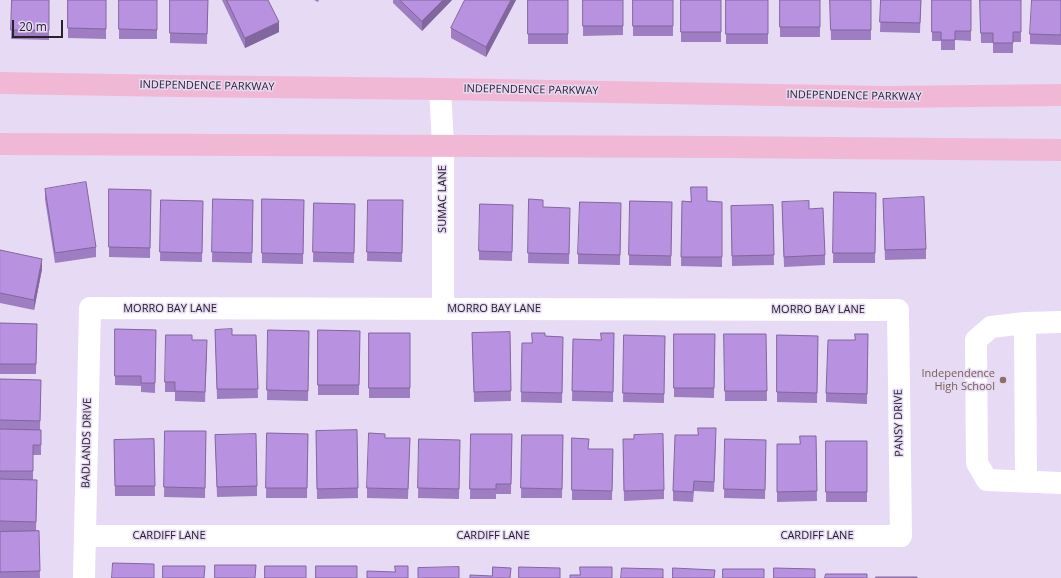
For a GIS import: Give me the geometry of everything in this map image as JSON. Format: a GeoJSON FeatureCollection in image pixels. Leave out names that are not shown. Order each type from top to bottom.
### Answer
{"type":"FeatureCollection","features":[{"type":"Feature","properties":{"kind":"main road","name":"INDEPENDENCE PARKWAY"},"geometry":{"type":"LineString","coordinates":[[0,83],[886,97],[1061,94]]}},
{"type":"Feature","properties":{"kind":"main road"},"geometry":{"type":"LineString","coordinates":[[0,144],[443,145],[1061,150]]}},
{"type":"Feature","properties":{"kind":"street","name":"SUMAC LANE"},"geometry":{"type":"LineString","coordinates":[[440,89],[443,145],[443,309]]}},
{"type":"Feature","properties":{"kind":"street","name":"MORRO BAY LANE"},"geometry":{"type":"LineString","coordinates":[[90,308],[898,310]]}},
{"type":"Feature","properties":{"kind":"street","name":"BADLANDS DRIVE"},"geometry":{"type":"LineString","coordinates":[[84,578],[90,308]]}},
{"type":"Feature","properties":{"kind":"street","name":"PANSY DRIVE"},"geometry":{"type":"LineString","coordinates":[[898,310],[901,536]]}},
{"type":"Feature","properties":{"kind":"street"},"geometry":{"type":"LineString","coordinates":[[1061,322],[1024,323],[991,327],[976,340],[977,463],[987,480],[1061,483]]}},
{"type":"Feature","properties":{"kind":"street"},"geometry":{"type":"LineString","coordinates":[[1024,323],[1026,482]]}},
{"type":"Feature","properties":{"kind":"street","name":"CARDIFF LANE"},"geometry":{"type":"LineString","coordinates":[[85,536],[901,536]]}},
{"type":"Feature","properties":{"kind":"building"},"geometry":{"type":"Polygon","coordinates":[[[12,0],[49,0],[49,30],[11,30],[12,0]]]}},
{"type":"Feature","properties":{"kind":"building"},"geometry":{"type":"Polygon","coordinates":[[[68,0],[106,0],[106,29],[68,28],[68,0]]]}},
{"type":"Feature","properties":{"kind":"building"},"geometry":{"type":"Polygon","coordinates":[[[119,0],[157,0],[157,30],[119,29],[119,0]]]}},
{"type":"Feature","properties":{"kind":"building"},"geometry":{"type":"Polygon","coordinates":[[[170,0],[208,0],[207,34],[170,33],[170,0]]]}},
{"type":"Feature","properties":{"kind":"building"},"geometry":{"type":"Polygon","coordinates":[[[227,0],[268,0],[279,22],[245,38],[227,0]]]}},
{"type":"Feature","properties":{"kind":"building"},"geometry":{"type":"Polygon","coordinates":[[[400,0],[443,0],[422,21],[400,0]]]}},
{"type":"Feature","properties":{"kind":"building"},"geometry":{"type":"Polygon","coordinates":[[[465,0],[511,0],[486,47],[451,28],[465,0]]]}},
{"type":"Feature","properties":{"kind":"building"},"geometry":{"type":"Polygon","coordinates":[[[528,0],[568,0],[568,34],[528,34],[528,0]]]}},
{"type":"Feature","properties":{"kind":"building"},"geometry":{"type":"Polygon","coordinates":[[[583,0],[623,0],[623,26],[583,26],[583,0]]]}},
{"type":"Feature","properties":{"kind":"building"},"geometry":{"type":"Polygon","coordinates":[[[633,0],[673,0],[673,26],[633,26],[633,0]]]}},
{"type":"Feature","properties":{"kind":"building"},"geometry":{"type":"Polygon","coordinates":[[[681,0],[721,0],[721,32],[681,32],[681,0]]]}},
{"type":"Feature","properties":{"kind":"building"},"geometry":{"type":"Polygon","coordinates":[[[726,0],[768,0],[768,34],[726,34],[726,0]]]}},
{"type":"Feature","properties":{"kind":"building"},"geometry":{"type":"Polygon","coordinates":[[[780,0],[820,0],[820,27],[780,27],[780,0]]]}},
{"type":"Feature","properties":{"kind":"building"},"geometry":{"type":"Polygon","coordinates":[[[830,0],[871,0],[871,30],[831,30],[830,0]]]}},
{"type":"Feature","properties":{"kind":"building"},"geometry":{"type":"Polygon","coordinates":[[[881,0],[921,0],[920,23],[880,22],[881,0]]]}},
{"type":"Feature","properties":{"kind":"building"},"geometry":{"type":"Polygon","coordinates":[[[932,0],[971,0],[971,31],[955,31],[955,40],[941,40],[941,32],[932,32],[932,0]]]}},
{"type":"Feature","properties":{"kind":"building"},"geometry":{"type":"Polygon","coordinates":[[[980,0],[1021,0],[1021,32],[1013,32],[1013,43],[993,43],[993,33],[981,33],[980,0]]]}},
{"type":"Feature","properties":{"kind":"building"},"geometry":{"type":"Polygon","coordinates":[[[1032,0],[1061,0],[1061,35],[1030,34],[1032,0]]]}},
{"type":"Feature","properties":{"kind":"building"},"geometry":{"type":"Polygon","coordinates":[[[86,182],[96,247],[55,253],[45,189],[86,182]]]}},
{"type":"Feature","properties":{"kind":"building"},"geometry":{"type":"Polygon","coordinates":[[[691,187],[707,187],[707,201],[722,202],[722,257],[681,257],[682,201],[691,202],[691,187]]]}},
{"type":"Feature","properties":{"kind":"building"},"geometry":{"type":"Polygon","coordinates":[[[109,189],[151,190],[150,248],[109,247],[109,189]]]}},
{"type":"Feature","properties":{"kind":"building"},"geometry":{"type":"Polygon","coordinates":[[[834,192],[876,193],[875,253],[833,253],[834,192]]]}},
{"type":"Feature","properties":{"kind":"building"},"geometry":{"type":"Polygon","coordinates":[[[924,197],[926,249],[885,250],[883,199],[924,197]]]}},
{"type":"Feature","properties":{"kind":"building"},"geometry":{"type":"Polygon","coordinates":[[[213,199],[253,200],[252,253],[212,252],[213,199]]]}},
{"type":"Feature","properties":{"kind":"building"},"geometry":{"type":"Polygon","coordinates":[[[262,199],[304,200],[303,254],[262,253],[262,199]]]}},
{"type":"Feature","properties":{"kind":"building"},"geometry":{"type":"Polygon","coordinates":[[[529,199],[543,200],[543,207],[570,208],[569,254],[528,253],[529,199]]]}},
{"type":"Feature","properties":{"kind":"building"},"geometry":{"type":"Polygon","coordinates":[[[161,200],[203,201],[202,253],[160,252],[161,200]]]}},
{"type":"Feature","properties":{"kind":"building"},"geometry":{"type":"Polygon","coordinates":[[[368,200],[403,200],[402,253],[367,252],[368,200]]]}},
{"type":"Feature","properties":{"kind":"building"},"geometry":{"type":"Polygon","coordinates":[[[630,201],[672,202],[671,256],[629,255],[630,201]]]}},
{"type":"Feature","properties":{"kind":"building"},"geometry":{"type":"Polygon","coordinates":[[[809,201],[809,209],[823,208],[825,255],[784,257],[782,202],[809,201]]]}},
{"type":"Feature","properties":{"kind":"building"},"geometry":{"type":"Polygon","coordinates":[[[580,202],[621,203],[620,255],[578,254],[580,202]]]}},
{"type":"Feature","properties":{"kind":"building"},"geometry":{"type":"Polygon","coordinates":[[[314,203],[355,204],[354,253],[313,252],[314,203]]]}},
{"type":"Feature","properties":{"kind":"building"},"geometry":{"type":"Polygon","coordinates":[[[480,204],[513,205],[512,252],[479,251],[480,204]]]}},
{"type":"Feature","properties":{"kind":"building"},"geometry":{"type":"Polygon","coordinates":[[[773,205],[774,255],[732,256],[731,206],[773,205]]]}},
{"type":"Feature","properties":{"kind":"building"},"geometry":{"type":"Polygon","coordinates":[[[0,250],[42,259],[34,300],[0,293],[0,250]]]}},
{"type":"Feature","properties":{"kind":"building"},"geometry":{"type":"Polygon","coordinates":[[[0,323],[37,324],[36,364],[0,364],[0,323]]]}},
{"type":"Feature","properties":{"kind":"building"},"geometry":{"type":"Polygon","coordinates":[[[115,329],[156,330],[155,383],[141,383],[141,376],[115,376],[115,329]]]}},
{"type":"Feature","properties":{"kind":"building"},"geometry":{"type":"Polygon","coordinates":[[[232,329],[232,335],[256,335],[258,389],[217,389],[215,330],[232,329]]]}},
{"type":"Feature","properties":{"kind":"building"},"geometry":{"type":"Polygon","coordinates":[[[268,330],[309,331],[308,391],[267,390],[268,330]]]}},
{"type":"Feature","properties":{"kind":"building"},"geometry":{"type":"Polygon","coordinates":[[[318,330],[360,331],[359,385],[318,385],[318,330]]]}},
{"type":"Feature","properties":{"kind":"building"},"geometry":{"type":"Polygon","coordinates":[[[510,332],[511,391],[474,392],[472,333],[510,332]]]}},
{"type":"Feature","properties":{"kind":"building"},"geometry":{"type":"Polygon","coordinates":[[[369,333],[410,333],[410,388],[369,388],[369,333]]]}},
{"type":"Feature","properties":{"kind":"building"},"geometry":{"type":"Polygon","coordinates":[[[532,333],[545,333],[545,336],[563,337],[562,393],[521,392],[522,343],[532,343],[532,333]]]}},
{"type":"Feature","properties":{"kind":"building"},"geometry":{"type":"Polygon","coordinates":[[[601,333],[614,333],[613,392],[572,391],[573,339],[601,340],[601,333]]]}},
{"type":"Feature","properties":{"kind":"building"},"geometry":{"type":"Polygon","coordinates":[[[674,334],[715,334],[714,388],[674,388],[674,334]]]}},
{"type":"Feature","properties":{"kind":"building"},"geometry":{"type":"Polygon","coordinates":[[[724,334],[766,334],[767,391],[725,391],[724,334]]]}},
{"type":"Feature","properties":{"kind":"building"},"geometry":{"type":"Polygon","coordinates":[[[855,334],[868,334],[867,394],[826,393],[828,340],[855,340],[855,334]]]}},
{"type":"Feature","properties":{"kind":"building"},"geometry":{"type":"Polygon","coordinates":[[[166,335],[192,335],[192,340],[207,340],[205,392],[175,391],[175,382],[165,382],[166,335]]]}},
{"type":"Feature","properties":{"kind":"building"},"geometry":{"type":"Polygon","coordinates":[[[624,335],[665,336],[664,394],[623,393],[624,335]]]}},
{"type":"Feature","properties":{"kind":"building"},"geometry":{"type":"Polygon","coordinates":[[[777,335],[818,336],[817,393],[777,392],[777,335]]]}},
{"type":"Feature","properties":{"kind":"building"},"geometry":{"type":"Polygon","coordinates":[[[0,379],[41,380],[40,421],[0,420],[0,379]]]}},
{"type":"Feature","properties":{"kind":"building"},"geometry":{"type":"Polygon","coordinates":[[[698,428],[716,428],[714,482],[694,481],[693,492],[673,491],[675,435],[698,435],[698,428]]]}},
{"type":"Feature","properties":{"kind":"building"},"geometry":{"type":"Polygon","coordinates":[[[0,429],[41,430],[41,445],[33,445],[33,471],[0,471],[0,429]]]}},
{"type":"Feature","properties":{"kind":"building"},"geometry":{"type":"Polygon","coordinates":[[[357,430],[358,488],[317,489],[316,431],[357,430]]]}},
{"type":"Feature","properties":{"kind":"building"},"geometry":{"type":"Polygon","coordinates":[[[165,431],[206,431],[205,488],[164,487],[165,431]]]}},
{"type":"Feature","properties":{"kind":"building"},"geometry":{"type":"Polygon","coordinates":[[[267,433],[308,434],[307,488],[266,488],[267,433]]]}},
{"type":"Feature","properties":{"kind":"building"},"geometry":{"type":"Polygon","coordinates":[[[369,433],[385,434],[385,438],[410,438],[408,489],[367,488],[369,433]]]}},
{"type":"Feature","properties":{"kind":"building"},"geometry":{"type":"Polygon","coordinates":[[[256,434],[257,486],[217,487],[215,435],[256,434]]]}},
{"type":"Feature","properties":{"kind":"building"},"geometry":{"type":"Polygon","coordinates":[[[471,434],[512,434],[511,484],[496,484],[496,489],[470,489],[471,434]]]}},
{"type":"Feature","properties":{"kind":"building"},"geometry":{"type":"Polygon","coordinates":[[[663,434],[664,490],[624,491],[623,439],[634,439],[634,435],[663,434]]]}},
{"type":"Feature","properties":{"kind":"building"},"geometry":{"type":"Polygon","coordinates":[[[522,435],[563,435],[562,489],[521,488],[522,435]]]}},
{"type":"Feature","properties":{"kind":"building"},"geometry":{"type":"Polygon","coordinates":[[[800,436],[816,436],[817,491],[777,492],[777,444],[800,444],[800,436]]]}},
{"type":"Feature","properties":{"kind":"building"},"geometry":{"type":"Polygon","coordinates":[[[572,438],[589,439],[588,449],[613,449],[612,491],[572,490],[572,438]]]}},
{"type":"Feature","properties":{"kind":"building"},"geometry":{"type":"Polygon","coordinates":[[[154,439],[155,486],[115,486],[114,440],[154,439]]]}},
{"type":"Feature","properties":{"kind":"building"},"geometry":{"type":"Polygon","coordinates":[[[419,439],[460,440],[459,489],[418,488],[419,439]]]}},
{"type":"Feature","properties":{"kind":"building"},"geometry":{"type":"Polygon","coordinates":[[[725,439],[766,440],[765,490],[724,489],[725,439]]]}},
{"type":"Feature","properties":{"kind":"building"},"geometry":{"type":"Polygon","coordinates":[[[826,441],[867,441],[867,492],[826,492],[826,441]]]}},
{"type":"Feature","properties":{"kind":"building"},"geometry":{"type":"Polygon","coordinates":[[[0,479],[37,480],[36,522],[0,521],[0,479]]]}},
{"type":"Feature","properties":{"kind":"building"},"geometry":{"type":"Polygon","coordinates":[[[39,531],[40,571],[0,572],[0,532],[39,531]]]}},
{"type":"Feature","properties":{"kind":"building"},"geometry":{"type":"Polygon","coordinates":[[[113,563],[154,564],[154,578],[112,578],[113,563]]]}},
{"type":"Feature","properties":{"kind":"building"},"geometry":{"type":"Polygon","coordinates":[[[215,565],[256,565],[255,578],[215,578],[215,565]]]}},
{"type":"Feature","properties":{"kind":"building"},"geometry":{"type":"Polygon","coordinates":[[[163,566],[205,566],[204,578],[163,578],[163,566]]]}},
{"type":"Feature","properties":{"kind":"building"},"geometry":{"type":"Polygon","coordinates":[[[265,566],[306,566],[306,578],[265,578],[265,566]]]}},
{"type":"Feature","properties":{"kind":"building"},"geometry":{"type":"Polygon","coordinates":[[[316,566],[357,566],[357,578],[316,578],[316,566]]]}},
{"type":"Feature","properties":{"kind":"building"},"geometry":{"type":"Polygon","coordinates":[[[395,566],[408,566],[408,578],[367,578],[367,571],[395,572],[395,566]]]}},
{"type":"Feature","properties":{"kind":"building"},"geometry":{"type":"Polygon","coordinates":[[[459,567],[459,578],[418,578],[418,568],[459,567]]]}},
{"type":"Feature","properties":{"kind":"building"},"geometry":{"type":"Polygon","coordinates":[[[493,567],[511,568],[510,578],[470,578],[470,575],[492,576],[493,567]]]}},
{"type":"Feature","properties":{"kind":"building"},"geometry":{"type":"Polygon","coordinates":[[[519,567],[560,568],[560,578],[519,578],[519,567]]]}},
{"type":"Feature","properties":{"kind":"building"},"geometry":{"type":"Polygon","coordinates":[[[580,567],[612,567],[612,578],[570,578],[570,575],[580,575],[580,567]]]}},
{"type":"Feature","properties":{"kind":"building"},"geometry":{"type":"Polygon","coordinates":[[[622,568],[663,569],[663,578],[621,578],[622,568]]]}},
{"type":"Feature","properties":{"kind":"building"},"geometry":{"type":"Polygon","coordinates":[[[673,568],[715,570],[714,578],[673,578],[673,568]]]}},
{"type":"Feature","properties":{"kind":"building"},"geometry":{"type":"Polygon","coordinates":[[[774,568],[815,569],[815,578],[774,578],[774,568]]]}},
{"type":"Feature","properties":{"kind":"building"},"geometry":{"type":"Polygon","coordinates":[[[723,569],[764,569],[764,578],[723,578],[723,569]]]}},
{"type":"Feature","properties":{"kind":"building"},"geometry":{"type":"Polygon","coordinates":[[[826,574],[867,574],[867,578],[825,578],[826,574]]]}},
{"type":"Feature","properties":{"kind":"building"},"geometry":{"type":"Polygon","coordinates":[[[917,577],[917,578],[876,578],[917,577]]]}},
{"type":"Feature","properties":{"kind":"place","name":"Independence High School"},"geometry":{"type":"Point","coordinates":[1003,380]}}]}
